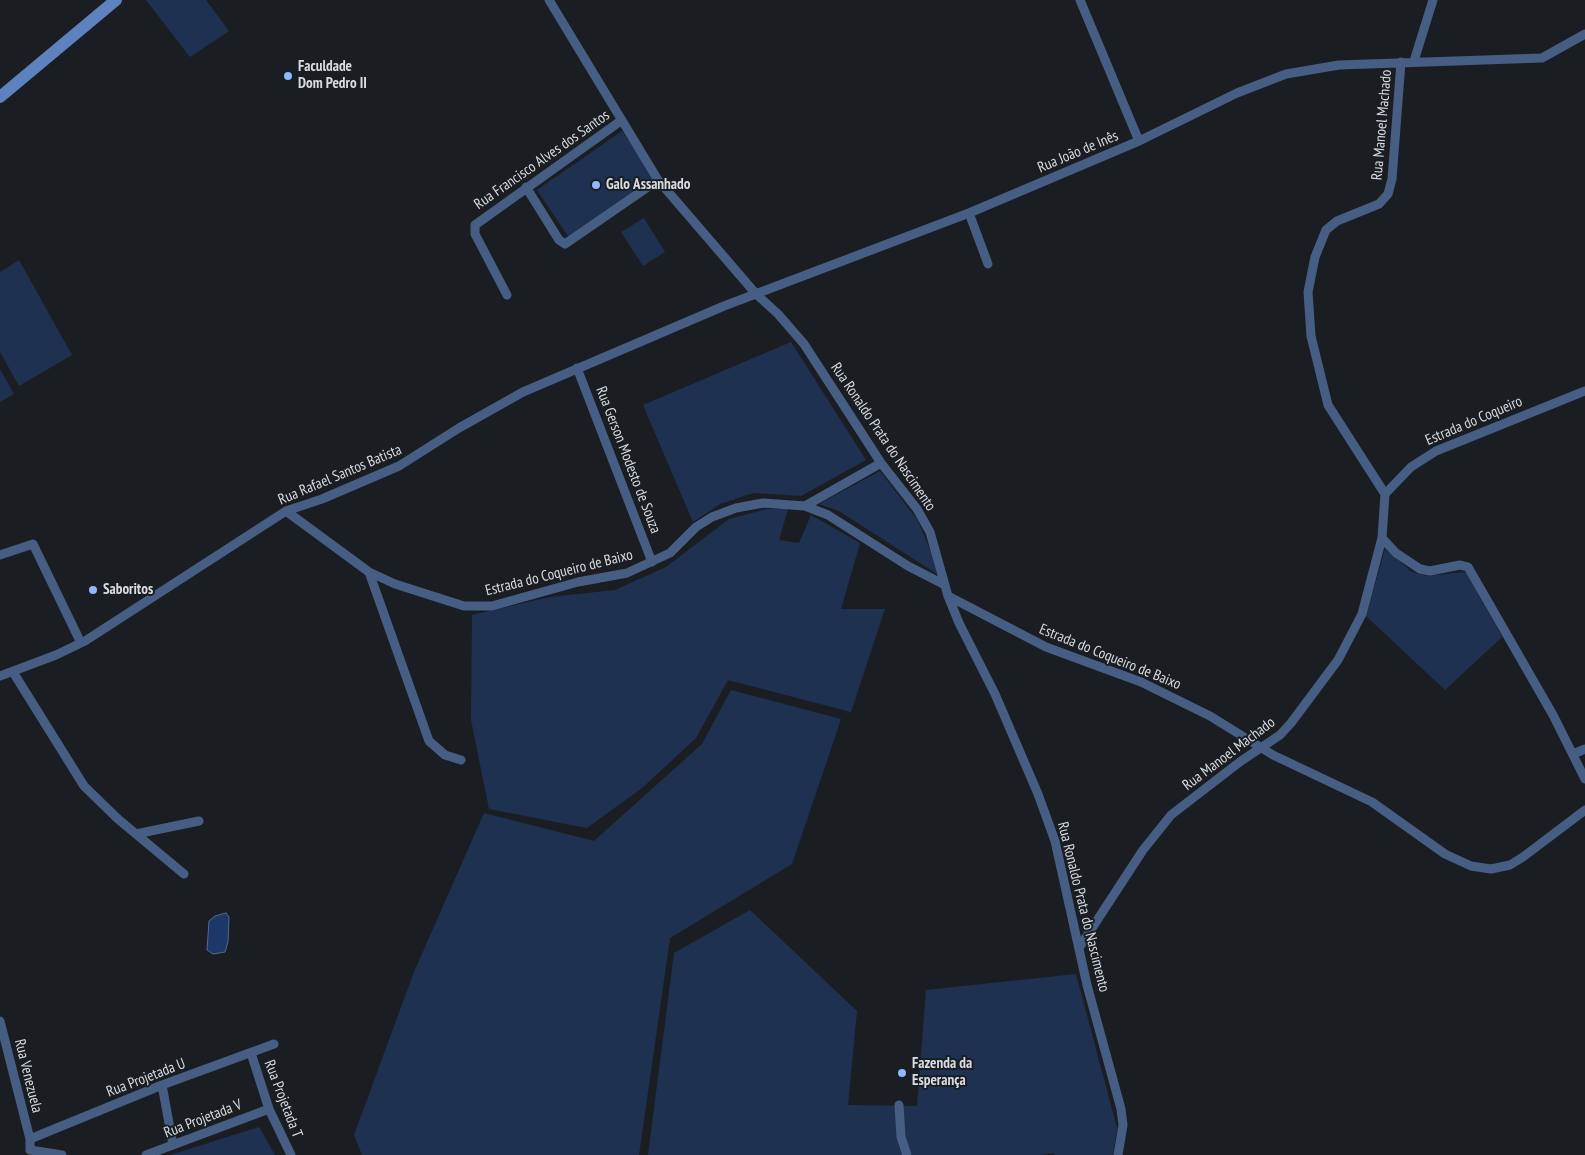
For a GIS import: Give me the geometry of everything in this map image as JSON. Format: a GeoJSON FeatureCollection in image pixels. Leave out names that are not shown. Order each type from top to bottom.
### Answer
{"type":"FeatureCollection","features":[{"type":"Feature","properties":{"kind":"main road"},"geometry":{"type":"LineString","coordinates":[[0,97],[108,4],[116,0]]}},
{"type":"Feature","properties":{"kind":"street","name":"Rua Ronaldo Prata do Nascimento"},"geometry":{"type":"LineString","coordinates":[[549,0],[658,180],[756,294],[778,314],[804,344],[881,463],[917,509],[930,532],[948,596],[959,623],[995,694],[1050,824],[1079,948],[1121,1108],[1123,1125],[1118,1155]]}},
{"type":"Feature","properties":{"kind":"street"},"geometry":{"type":"LineString","coordinates":[[1080,0],[1139,141]]}},
{"type":"Feature","properties":{"kind":"street","name":"Rua Manoel Machado"},"geometry":{"type":"LineString","coordinates":[[1414,61],[1433,0]]}},
{"type":"Feature","properties":{"kind":"street","name":"Rua João de Inês"},"geometry":{"type":"LineString","coordinates":[[756,294],[969,213],[1139,141],[1237,93],[1286,74],[1339,64],[1542,58],[1585,34]]}},
{"type":"Feature","properties":{"kind":"street","name":"Rua Manoel Machado"},"geometry":{"type":"LineString","coordinates":[[1079,948],[1143,850],[1171,815],[1260,746],[1286,729],[1338,660],[1362,614],[1382,538],[1385,494],[1328,405],[1311,336],[1308,292],[1315,257],[1326,230],[1337,221],[1379,204],[1388,194],[1392,179],[1401,62]]}},
{"type":"Feature","properties":{"kind":"street","name":"Rua Francisco Alves dos Santos"},"geometry":{"type":"LineString","coordinates":[[508,295],[475,234],[475,225],[622,120]]}},
{"type":"Feature","properties":{"kind":"street"},"geometry":{"type":"LineString","coordinates":[[526,188],[559,240],[565,244],[658,180]]}},
{"type":"Feature","properties":{"kind":"street"},"geometry":{"type":"LineString","coordinates":[[969,213],[988,264]]}},
{"type":"Feature","properties":{"kind":"street","name":"Rua Rafael Santos Batista"},"geometry":{"type":"LineString","coordinates":[[0,676],[81,643],[286,511],[322,499],[399,466],[459,428],[523,392],[680,323],[756,294]]}},
{"type":"Feature","properties":{"kind":"street","name":"Rua Gerson Modesto de Souza"},"geometry":{"type":"LineString","coordinates":[[577,368],[652,562]]}},
{"type":"Feature","properties":{"kind":"street","name":"Estrada do Coqueiro"},"geometry":{"type":"LineString","coordinates":[[1385,494],[1410,468],[1436,451],[1585,391]]}},
{"type":"Feature","properties":{"kind":"street"},"geometry":{"type":"LineString","coordinates":[[805,506],[881,463]]}},
{"type":"Feature","properties":{"kind":"street","name":"Estrada do Coqueiro de Baixo"},"geometry":{"type":"LineString","coordinates":[[286,511],[369,572],[394,584],[452,604],[482,607],[578,582],[620,575],[652,562],[676,549],[696,527],[724,512],[763,503],[805,506],[845,524],[908,566],[945,585]]}},
{"type":"Feature","properties":{"kind":"street"},"geometry":{"type":"LineString","coordinates":[[1382,538],[1396,554],[1420,569],[1430,571],[1460,565],[1468,567],[1553,715],[1585,779]]}},
{"type":"Feature","properties":{"kind":"street"},"geometry":{"type":"LineString","coordinates":[[0,556],[33,544],[81,643]]}},
{"type":"Feature","properties":{"kind":"street"},"geometry":{"type":"LineString","coordinates":[[369,572],[429,741],[445,755],[461,760]]}},
{"type":"Feature","properties":{"kind":"street","name":"Estrada do Coqueiro de Baixo"},"geometry":{"type":"LineString","coordinates":[[948,596],[1046,647],[1159,690],[1210,716],[1292,764],[1372,802],[1445,854],[1478,868],[1491,869],[1510,865],[1585,810]]}},
{"type":"Feature","properties":{"kind":"street"},"geometry":{"type":"LineString","coordinates":[[13,672],[84,786],[101,804],[184,874]]}},
{"type":"Feature","properties":{"kind":"street"},"geometry":{"type":"LineString","coordinates":[[1573,754],[1585,750]]}},
{"type":"Feature","properties":{"kind":"street"},"geometry":{"type":"LineString","coordinates":[[136,834],[199,821]]}},
{"type":"Feature","properties":{"kind":"street","name":"Rua Venezuela"},"geometry":{"type":"LineString","coordinates":[[0,1021],[30,1139]]}},
{"type":"Feature","properties":{"kind":"street","name":"Rua Projetada U"},"geometry":{"type":"LineString","coordinates":[[30,1139],[274,1044]]}},
{"type":"Feature","properties":{"kind":"street","name":"Rua Projetada T"},"geometry":{"type":"LineString","coordinates":[[250,1053],[269,1109],[291,1155]]}},
{"type":"Feature","properties":{"kind":"street"},"geometry":{"type":"LineString","coordinates":[[162,1086],[173,1145]]}},
{"type":"Feature","properties":{"kind":"street"},"geometry":{"type":"LineString","coordinates":[[899,1105],[901,1136],[907,1155]]}},
{"type":"Feature","properties":{"kind":"street","name":"Rua Projetada V"},"geometry":{"type":"LineString","coordinates":[[146,1155],[269,1109]]}},
{"type":"Feature","properties":{"kind":"street"},"geometry":{"type":"LineString","coordinates":[[30,1139],[30,1150],[62,1155]]}},
{"type":"Feature","properties":{"kind":"shaded area"},"geometry":{"type":"Polygon","coordinates":[[[146,0],[206,0],[229,31],[190,57],[146,0]]]}},
{"type":"Feature","properties":{"kind":"shaded area","name":"Galo Assanhado"},"geometry":{"type":"Polygon","coordinates":[[[622,131],[655,180],[570,239],[537,190],[622,131]]]}},
{"type":"Feature","properties":{"kind":"shaded area"},"geometry":{"type":"Polygon","coordinates":[[[644,218],[665,252],[643,266],[621,232],[644,218]]]}},
{"type":"Feature","properties":{"kind":"shaded area"},"geometry":{"type":"Polygon","coordinates":[[[19,260],[72,355],[19,386],[0,352],[0,272],[19,260]]]}},
{"type":"Feature","properties":{"kind":"shaded area"},"geometry":{"type":"Polygon","coordinates":[[[791,342],[866,460],[801,496],[753,493],[720,504],[693,522],[643,405],[791,342]]]}},
{"type":"Feature","properties":{"kind":"shaded area"},"geometry":{"type":"Polygon","coordinates":[[[0,369],[14,394],[0,402],[0,369]]]}},
{"type":"Feature","properties":{"kind":"shaded area"},"geometry":{"type":"Polygon","coordinates":[[[880,471],[918,521],[931,552],[937,574],[839,511],[819,504],[880,471]]]}},
{"type":"Feature","properties":{"kind":"shaded area"},"geometry":{"type":"Polygon","coordinates":[[[767,509],[788,509],[779,540],[799,543],[811,515],[860,543],[841,609],[885,609],[851,712],[728,680],[696,738],[642,788],[587,828],[489,809],[471,720],[472,615],[550,597],[615,590],[666,567],[729,519],[767,509]]]}},
{"type":"Feature","properties":{"kind":"shaded area"},"geometry":{"type":"Polygon","coordinates":[[[1385,549],[1412,572],[1427,576],[1466,572],[1502,637],[1445,690],[1366,616],[1385,549]]]}},
{"type":"Feature","properties":{"kind":"shaded area"},"geometry":{"type":"Polygon","coordinates":[[[731,690],[841,719],[792,864],[670,938],[639,1155],[362,1155],[354,1135],[414,972],[484,813],[594,841],[702,744],[731,690]]]}},
{"type":"Feature","properties":{"kind":"shaded area"},"geometry":{"type":"Polygon","coordinates":[[[750,910],[857,1011],[848,1105],[917,1106],[926,990],[1076,974],[1117,1128],[1113,1155],[1054,1155],[1054,1153],[1040,1155],[648,1155],[674,953],[750,910]]]}},
{"type":"Feature","properties":{"kind":"shaded area"},"geometry":{"type":"Polygon","coordinates":[[[226,913],[229,917],[228,942],[225,952],[213,954],[207,950],[209,921],[215,916],[226,913]]]}},
{"type":"Feature","properties":{"kind":"shaded area"},"geometry":{"type":"Polygon","coordinates":[[[259,1127],[275,1155],[170,1155],[259,1127]]]}},
{"type":"Feature","properties":{"kind":"place","name":"Faculdade Dom Pedro II"},"geometry":{"type":"Point","coordinates":[288,76]}},
{"type":"Feature","properties":{"kind":"place","name":"Galo Assanhado"},"geometry":{"type":"Point","coordinates":[596,185]}},
{"type":"Feature","properties":{"kind":"place","name":"Saboritos"},"geometry":{"type":"Point","coordinates":[93,590]}},
{"type":"Feature","properties":{"kind":"place","name":"Fazenda da Esperança"},"geometry":{"type":"Point","coordinates":[902,1073]}}]}
